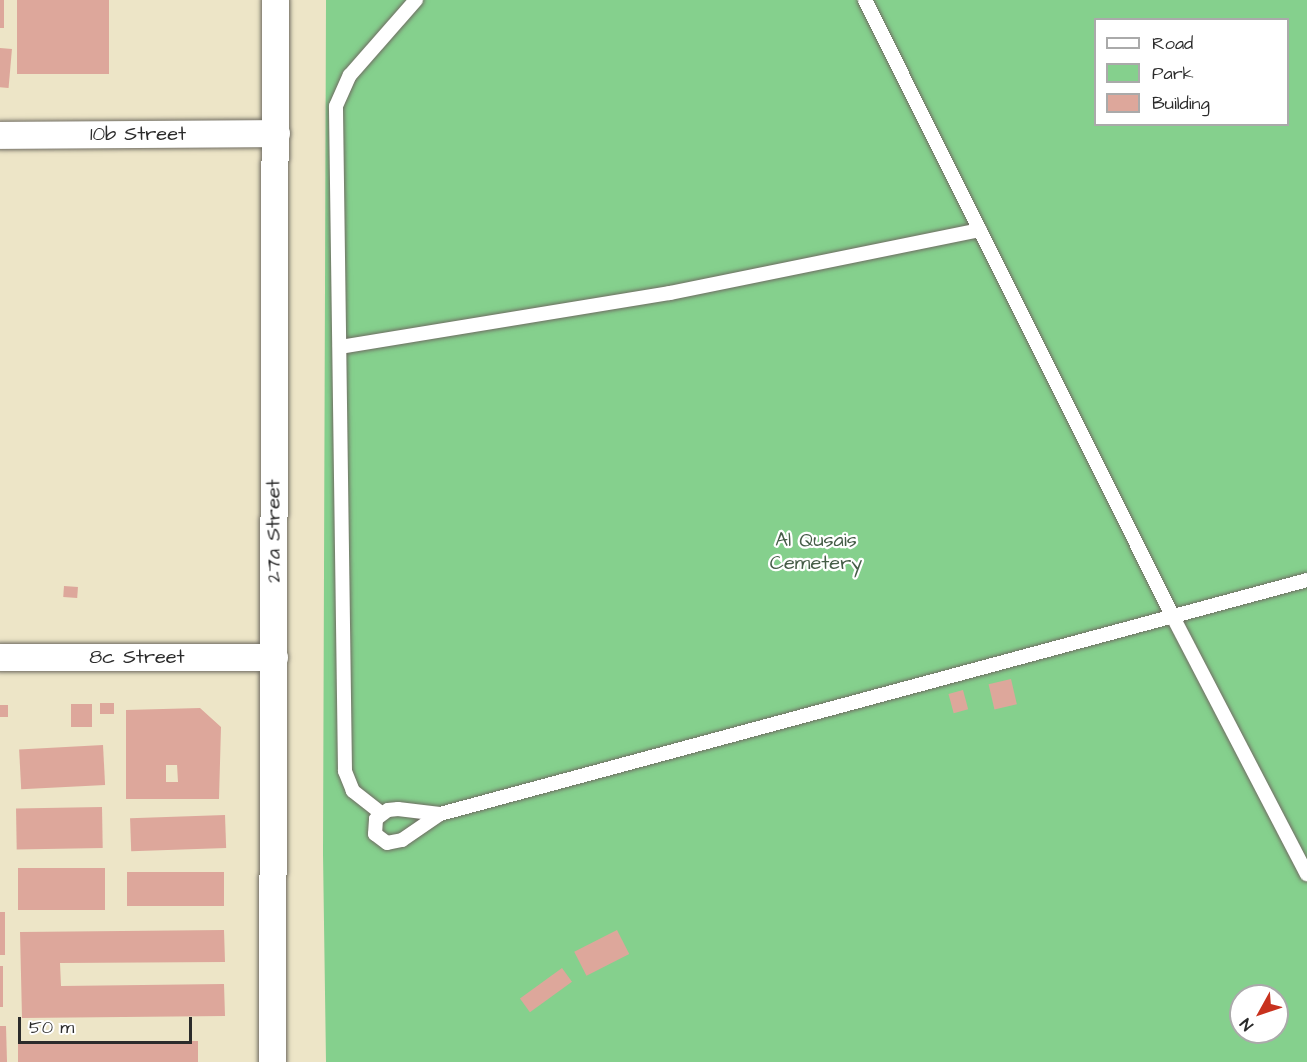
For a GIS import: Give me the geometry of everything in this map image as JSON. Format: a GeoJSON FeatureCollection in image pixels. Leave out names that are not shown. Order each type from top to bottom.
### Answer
{"type":"FeatureCollection","features":[{"type":"Feature","properties":{"kind":"street","name":"27a Street"},"geometry":{"type":"LineString","coordinates":[[272,1062],[275,0]]}},
{"type":"Feature","properties":{"kind":"street","name":"10b Street"},"geometry":{"type":"LineString","coordinates":[[0,135],[276,133]]}},
{"type":"Feature","properties":{"kind":"street","name":"8c Street"},"geometry":{"type":"LineString","coordinates":[[0,657],[274,657]]}},
{"type":"Feature","properties":{"kind":"lane"},"geometry":{"type":"LineString","coordinates":[[381,813],[353,791],[345,771],[336,106],[350,75],[416,0]]}},
{"type":"Feature","properties":{"kind":"lane"},"geometry":{"type":"LineString","coordinates":[[865,0],[1173,617],[1307,874]]}},
{"type":"Feature","properties":{"kind":"lane"},"geometry":{"type":"LineString","coordinates":[[340,347],[670,294],[980,230]]}},
{"type":"Feature","properties":{"kind":"lane"},"geometry":{"type":"LineString","coordinates":[[440,814],[398,809],[381,813],[376,819],[375,834],[387,843],[395,843],[440,814],[1307,580]]}},
{"type":"Feature","properties":{"kind":"green space","name":"Al Qusais Cemetery"},"geometry":{"type":"Polygon","coordinates":[[[326,0],[1307,0],[1307,1062],[326,1062],[323,854],[326,0]]]}},
{"type":"Feature","properties":{"kind":"building"},"geometry":{"type":"Polygon","coordinates":[[[0,0],[4,0],[4,28],[0,28],[0,0]]]}},
{"type":"Feature","properties":{"kind":"building"},"geometry":{"type":"Polygon","coordinates":[[[17,0],[109,0],[109,74],[17,74],[17,0]]]}},
{"type":"Feature","properties":{"kind":"building"},"geometry":{"type":"Polygon","coordinates":[[[0,48],[12,49],[9,88],[0,87],[0,48]]]}},
{"type":"Feature","properties":{"kind":"building"},"geometry":{"type":"Polygon","coordinates":[[[64,586],[78,587],[77,598],[63,597],[64,586]]]}},
{"type":"Feature","properties":{"kind":"building"},"geometry":{"type":"Polygon","coordinates":[[[1011,679],[1017,704],[994,710],[989,684],[1011,679]]]}},
{"type":"Feature","properties":{"kind":"building"},"geometry":{"type":"Polygon","coordinates":[[[963,690],[968,709],[954,713],[949,694],[963,690]]]}},
{"type":"Feature","properties":{"kind":"building"},"geometry":{"type":"Polygon","coordinates":[[[100,703],[114,703],[114,714],[100,714],[100,703]]]}},
{"type":"Feature","properties":{"kind":"building"},"geometry":{"type":"Polygon","coordinates":[[[71,704],[92,704],[92,727],[71,727],[71,704]]]}},
{"type":"Feature","properties":{"kind":"building"},"geometry":{"type":"Polygon","coordinates":[[[0,705],[8,705],[8,717],[0,717],[0,705]]]}},
{"type":"Feature","properties":{"kind":"building"},"geometry":{"type":"Polygon","coordinates":[[[200,708],[221,727],[219,799],[126,799],[126,710],[200,708]],[[166,765],[166,782],[178,782],[177,765],[166,765]]]}},
{"type":"Feature","properties":{"kind":"building"},"geometry":{"type":"Polygon","coordinates":[[[103,745],[105,785],[21,789],[19,749],[103,745]]]}},
{"type":"Feature","properties":{"kind":"building"},"geometry":{"type":"Polygon","coordinates":[[[102,807],[103,848],[17,849],[16,809],[102,807]]]}},
{"type":"Feature","properties":{"kind":"building"},"geometry":{"type":"Polygon","coordinates":[[[225,815],[226,848],[131,851],[130,818],[225,815]]]}},
{"type":"Feature","properties":{"kind":"building"},"geometry":{"type":"Polygon","coordinates":[[[18,868],[105,868],[105,910],[18,910],[18,868]]]}},
{"type":"Feature","properties":{"kind":"building"},"geometry":{"type":"Polygon","coordinates":[[[127,872],[224,872],[224,906],[127,906],[127,872]]]}},
{"type":"Feature","properties":{"kind":"building"},"geometry":{"type":"Polygon","coordinates":[[[0,912],[5,912],[5,955],[0,955],[0,912]]]}},
{"type":"Feature","properties":{"kind":"building"},"geometry":{"type":"Polygon","coordinates":[[[224,930],[225,962],[60,963],[61,986],[224,984],[225,1016],[22,1018],[20,932],[224,930]]]}},
{"type":"Feature","properties":{"kind":"building"},"geometry":{"type":"Polygon","coordinates":[[[617,930],[629,954],[586,976],[574,952],[617,930]]]}},
{"type":"Feature","properties":{"kind":"building"},"geometry":{"type":"Polygon","coordinates":[[[0,966],[3,966],[3,1007],[0,1007],[0,966]]]}},
{"type":"Feature","properties":{"kind":"building"},"geometry":{"type":"Polygon","coordinates":[[[562,968],[572,982],[530,1012],[520,999],[562,968]]]}},
{"type":"Feature","properties":{"kind":"building"},"geometry":{"type":"Polygon","coordinates":[[[0,1026],[6,1026],[7,1062],[0,1062],[0,1026]]]}},
{"type":"Feature","properties":{"kind":"building"},"geometry":{"type":"Polygon","coordinates":[[[18,1041],[198,1041],[198,1062],[18,1062],[18,1041]]]}}]}
